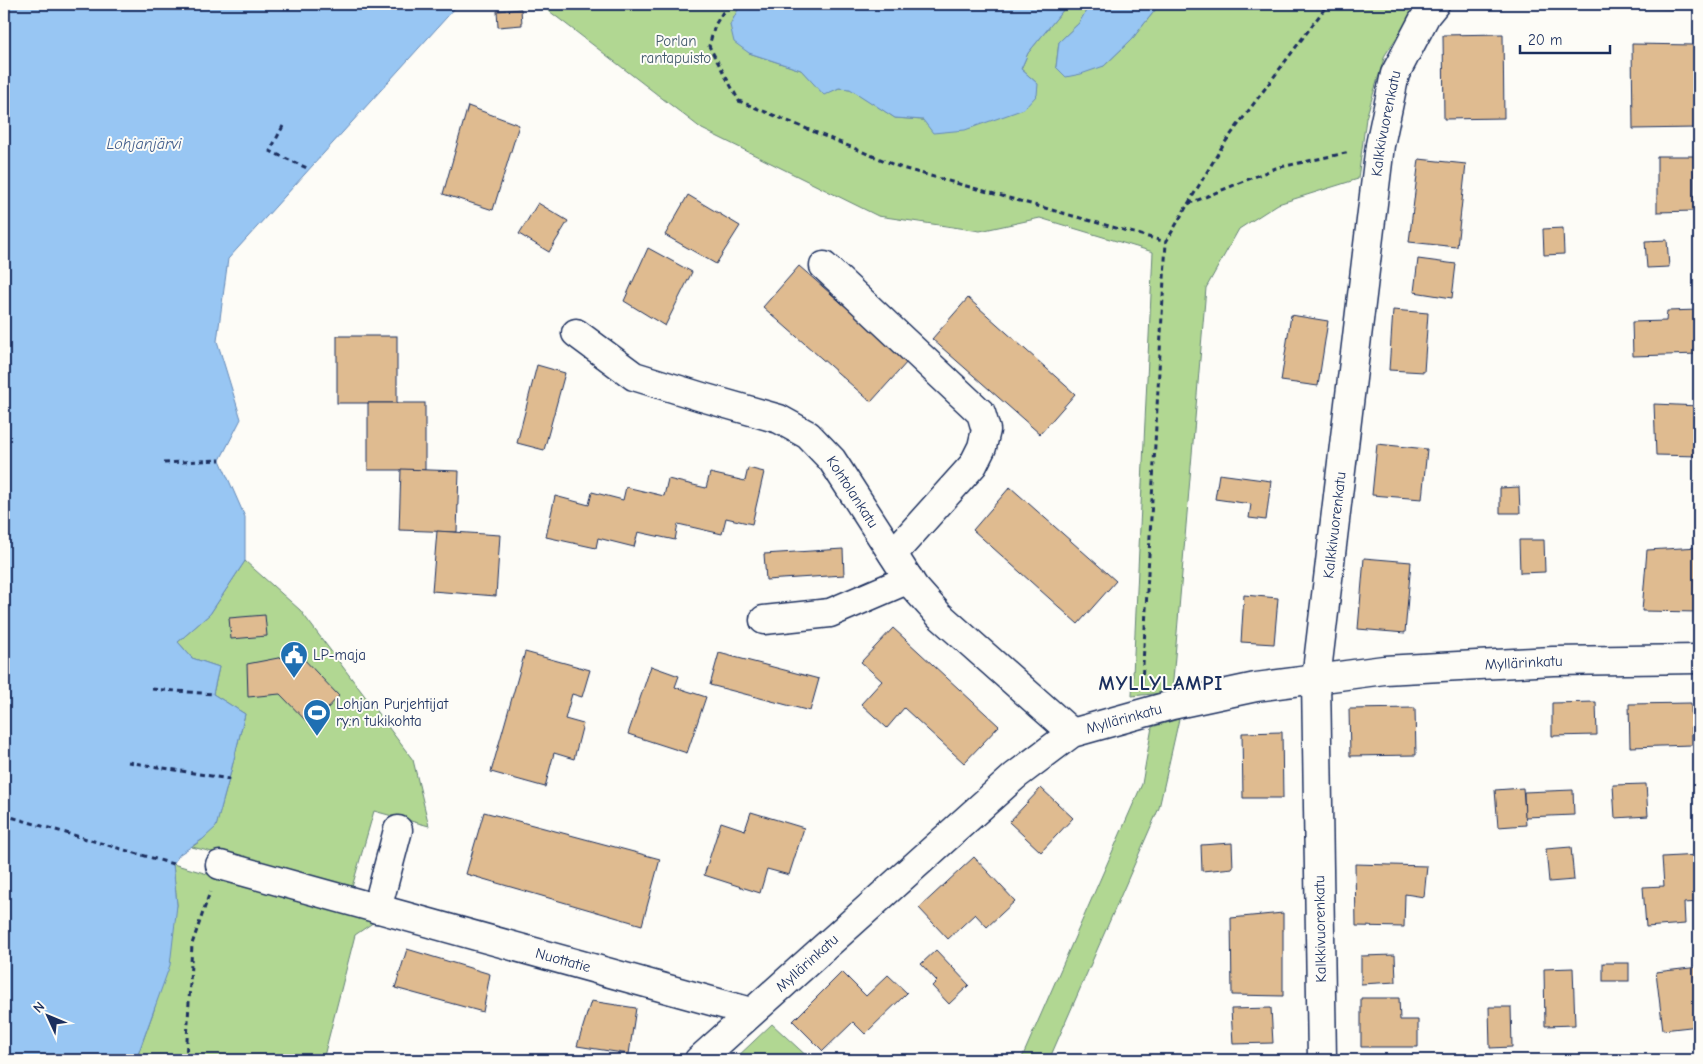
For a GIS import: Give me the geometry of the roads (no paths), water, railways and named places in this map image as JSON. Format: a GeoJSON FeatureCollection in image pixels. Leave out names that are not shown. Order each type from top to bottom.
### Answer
{"type":"FeatureCollection","features":[{"type":"Feature","properties":{"kind":"street","name":"Kalkkivuorenkatu"},"geometry":{"type":"LineString","coordinates":[[1322,1060],[1316,679],[1380,146],[1395,74],[1426,15],[1435,4]]}},
{"type":"Feature","properties":{"kind":"street"},"geometry":{"type":"LineString","coordinates":[[824,266],[981,413],[986,430],[982,447],[973,465],[893,554]]}},
{"type":"Feature","properties":{"kind":"street","name":"Kohtolankatu"},"geometry":{"type":"LineString","coordinates":[[576,333],[634,376],[779,419],[808,434],[832,460],[909,579],[939,615],[1072,733]]}},
{"type":"Feature","properties":{"kind":"street"},"geometry":{"type":"LineString","coordinates":[[764,620],[830,613],[909,579]]}},
{"type":"Feature","properties":{"kind":"street","name":"Myllärinkatu"},"geometry":{"type":"LineString","coordinates":[[699,1060],[1016,776],[1072,733],[1172,705],[1256,687],[1384,670],[1553,662],[1699,659]]}},
{"type":"Feature","properties":{"kind":"street"},"geometry":{"type":"LineString","coordinates":[[376,909],[398,830]]}},
{"type":"Feature","properties":{"kind":"street","name":"Nuottatie"},"geometry":{"type":"LineString","coordinates":[[220,865],[751,1012]]}},
{"type":"Feature","properties":{"kind":"water","name":"Lohjanjärvi"},"geometry":{"type":"Polygon","coordinates":[[[4,4],[467,4],[456,7],[228,259],[217,341],[241,419],[220,460],[245,517],[245,561],[210,614],[178,642],[192,658],[219,667],[213,694],[245,714],[216,827],[203,839],[180,854],[173,864],[177,905],[170,965],[136,1060],[4,1060],[4,4]]]}},
{"type":"Feature","properties":{"kind":"water"},"geometry":{"type":"Polygon","coordinates":[[[741,4],[1068,4],[1028,53],[1021,69],[1038,84],[1037,95],[1024,109],[965,130],[933,133],[923,120],[895,118],[850,89],[839,88],[824,95],[801,70],[749,53],[734,42],[730,25],[741,4]]]}},
{"type":"Feature","properties":{"kind":"water"},"geometry":{"type":"Polygon","coordinates":[[[1090,4],[1160,4],[1132,39],[1104,66],[1066,77],[1056,67],[1059,42],[1079,23],[1090,4]]]}},
{"type":"Feature","properties":{"kind":"place","name":"LP-maja"},"geometry":{"type":"Point","coordinates":[294,679]}},
{"type":"Feature","properties":{"kind":"place","name":"Lohjan Purjehtijat ry:n tukikohta"},"geometry":{"type":"Point","coordinates":[317,737]}},
{"type":"Feature","properties":{"kind":"district","name":"MYLLYLAMPI"},"geometry":{"type":"Point","coordinates":[1161,683]}},
{"type":"Feature","properties":{"kind":"park label","name":"Porlan rantapuisto"},"geometry":{"type":"Point","coordinates":[676,50]}}]}
